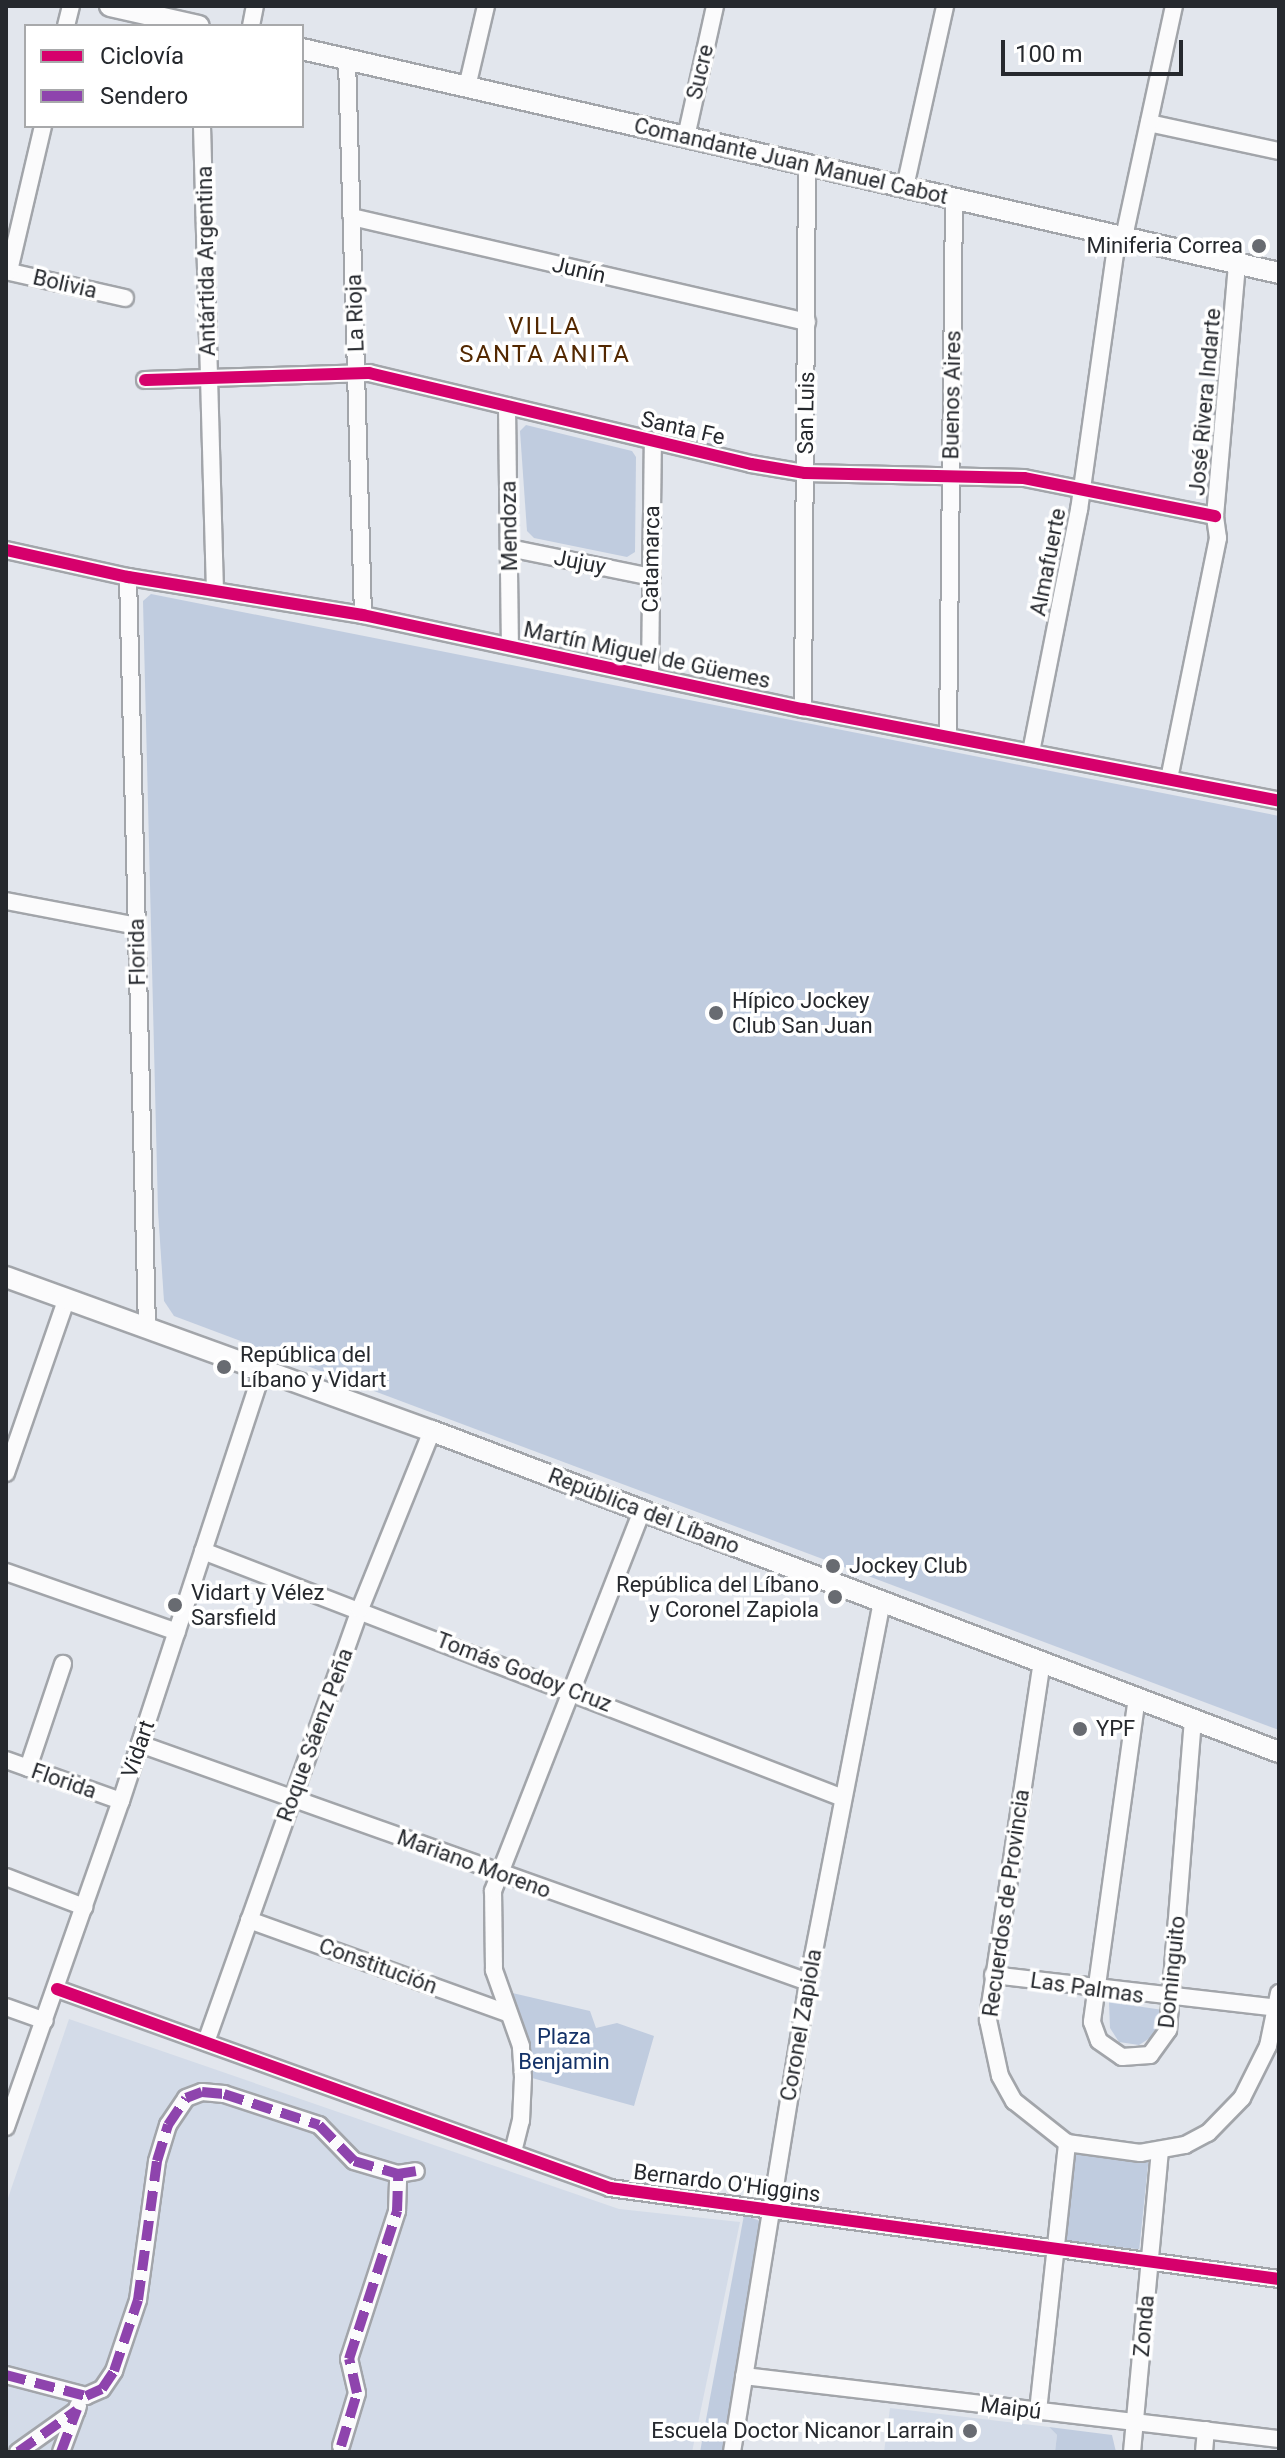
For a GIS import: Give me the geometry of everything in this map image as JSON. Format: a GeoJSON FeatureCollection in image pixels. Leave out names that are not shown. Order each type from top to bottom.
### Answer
{"type":"FeatureCollection","features":[{"type":"Feature","properties":{"kind":"main road"},"geometry":{"type":"LineString","coordinates":[[110,6],[190,24]]}},
{"type":"Feature","properties":{"kind":"main road","name":"Comandante Juan Manuel Cabot"},"geometry":{"type":"LineString","coordinates":[[304,49],[1279,273]]}},
{"type":"Feature","properties":{"kind":"main road","name":"República del Líbano"},"geometry":{"type":"LineString","coordinates":[[6,1277],[432,1431],[1279,1752]]}},
{"type":"Feature","properties":{"kind":"street"},"geometry":{"type":"LineString","coordinates":[[467,87],[486,6]]}},
{"type":"Feature","properties":{"kind":"street","name":"Sucre"},"geometry":{"type":"LineString","coordinates":[[686,137],[715,6]]}},
{"type":"Feature","properties":{"kind":"street"},"geometry":{"type":"LineString","coordinates":[[905,187],[945,6]]}},
{"type":"Feature","properties":{"kind":"street","name":"Almafuerte"},"geometry":{"type":"LineString","coordinates":[[1031,752],[1082,489],[1115,253],[1124,237],[1174,6]]}},
{"type":"Feature","properties":{"kind":"street","name":"La Rioja"},"geometry":{"type":"LineString","coordinates":[[347,60],[363,615]]}},
{"type":"Feature","properties":{"kind":"street"},"geometry":{"type":"LineString","coordinates":[[1149,123],[1279,151]]}},
{"type":"Feature","properties":{"kind":"street"},"geometry":{"type":"LineString","coordinates":[[8,271],[43,128]]}},
{"type":"Feature","properties":{"kind":"street","name":"Antártida Argentina"},"geometry":{"type":"LineString","coordinates":[[202,128],[215,589]]}},
{"type":"Feature","properties":{"kind":"street","name":"San Luis"},"geometry":{"type":"LineString","coordinates":[[803,709],[807,165]]}},
{"type":"Feature","properties":{"kind":"street","name":"Buenos Aires"},"geometry":{"type":"LineString","coordinates":[[948,736],[954,198]]}},
{"type":"Feature","properties":{"kind":"street","name":"Junín"},"geometry":{"type":"LineString","coordinates":[[352,217],[807,322]]}},
{"type":"Feature","properties":{"kind":"street","name":"José Rivera Indarte"},"geometry":{"type":"LineString","coordinates":[[1169,779],[1218,538],[1215,516],[1237,263]]}},
{"type":"Feature","properties":{"kind":"street","name":"Bolivia"},"geometry":{"type":"LineString","coordinates":[[8,271],[125,298]]}},
{"type":"Feature","properties":{"kind":"street","name":"Santa Fe"},"geometry":{"type":"LineString","coordinates":[[145,380],[357,374],[805,473],[1024,478],[1215,516]]}},
{"type":"Feature","properties":{"kind":"street","name":"Mendoza"},"geometry":{"type":"LineString","coordinates":[[507,406],[510,646]]}},
{"type":"Feature","properties":{"kind":"street","name":"Catamarca"},"geometry":{"type":"LineString","coordinates":[[650,676],[653,441]]}},
{"type":"Feature","properties":{"kind":"street","name":"Jujuy"},"geometry":{"type":"LineString","coordinates":[[509,548],[651,577]]}},
{"type":"Feature","properties":{"kind":"street","name":"Martín Miguel de Güemes"},"geometry":{"type":"LineString","coordinates":[[6,550],[128,577],[363,615],[803,709],[1279,801]]}},
{"type":"Feature","properties":{"kind":"street","name":"Florida"},"geometry":{"type":"LineString","coordinates":[[128,577],[147,1326]]}},
{"type":"Feature","properties":{"kind":"street"},"geometry":{"type":"LineString","coordinates":[[6,901],[137,926]]}},
{"type":"Feature","properties":{"kind":"street"},"geometry":{"type":"LineString","coordinates":[[6,1473],[13,1430],[67,1298]]}},
{"type":"Feature","properties":{"kind":"street","name":"Vidart"},"geometry":{"type":"LineString","coordinates":[[6,2127],[121,1801],[263,1369]]}},
{"type":"Feature","properties":{"kind":"street","name":"Roque Sáenz Peña"},"geometry":{"type":"LineString","coordinates":[[206,2042],[360,1609],[432,1431]]}},
{"type":"Feature","properties":{"kind":"street"},"geometry":{"type":"LineString","coordinates":[[513,2152],[521,2121],[521,2046],[508,2013],[490,1938],[489,1910],[500,1873],[642,1510]]}},
{"type":"Feature","properties":{"kind":"street","name":"Tomás Godoy Cruz"},"geometry":{"type":"LineString","coordinates":[[203,1551],[573,1690],[843,1798]]}},
{"type":"Feature","properties":{"kind":"street"},"geometry":{"type":"LineString","coordinates":[[6,1572],[177,1632]]}},
{"type":"Feature","properties":{"kind":"street","name":"Coronel Zapiola"},"geometry":{"type":"LineString","coordinates":[[732,2452],[808,1982],[882,1601]]}},
{"type":"Feature","properties":{"kind":"street","name":"Recuerdos de Provincia"},"geometry":{"type":"LineString","coordinates":[[1042,1661],[988,2020],[1000,2076],[1022,2109],[1067,2143]]}},
{"type":"Feature","properties":{"kind":"street"},"geometry":{"type":"LineString","coordinates":[[28,1768],[63,1664]]}},
{"type":"Feature","properties":{"kind":"street","name":"Dominguito"},"geometry":{"type":"LineString","coordinates":[[1137,1697],[1095,1987],[1094,2031],[1108,2050],[1122,2057],[1150,2055],[1163,2043],[1172,2000],[1193,1718]]}},
{"type":"Feature","properties":{"kind":"street","name":"Mariano Moreno"},"geometry":{"type":"LineString","coordinates":[[140,1744],[808,1982]]}},
{"type":"Feature","properties":{"kind":"street","name":"Florida"},"geometry":{"type":"LineString","coordinates":[[6,1760],[121,1801]]}},
{"type":"Feature","properties":{"kind":"street"},"geometry":{"type":"LineString","coordinates":[[6,1877],[84,1907]]}},
{"type":"Feature","properties":{"kind":"street","name":"Constitución"},"geometry":{"type":"LineString","coordinates":[[249,1920],[508,2013]]}},
{"type":"Feature","properties":{"kind":"street","name":"Las Palmas"},"geometry":{"type":"LineString","coordinates":[[993,1975],[1172,2000],[1278,2000]]}},
{"type":"Feature","properties":{"kind":"street","name":"Bernardo O'Higgins"},"geometry":{"type":"LineString","coordinates":[[57,1989],[638,2195],[771,2208],[1279,2279]]}},
{"type":"Feature","properties":{"kind":"street"},"geometry":{"type":"LineString","coordinates":[[1038,2411],[1067,2143],[1160,2152],[1208,2133],[1242,2098],[1261,2064],[1278,2000]]}},
{"type":"Feature","properties":{"kind":"street"},"geometry":{"type":"LineString","coordinates":[[6,2007],[45,2021]]}},
{"type":"Feature","properties":{"kind":"street"},"geometry":{"type":"LineString","coordinates":[[18,2452],[102,2389],[119,2357],[138,2300],[157,2161],[168,2125],[186,2098],[202,2092],[224,2094],[319,2125],[354,2161],[398,2174],[416,2171]]}},
{"type":"Feature","properties":{"kind":"street","name":"Zonda"},"geometry":{"type":"LineString","coordinates":[[1132,2452],[1160,2152]]}},
{"type":"Feature","properties":{"kind":"street"},"geometry":{"type":"LineString","coordinates":[[341,2446],[357,2393],[349,2359],[397,2211],[398,2174]]}},
{"type":"Feature","properties":{"kind":"street"},"geometry":{"type":"LineString","coordinates":[[6,2375],[81,2403]]}},
{"type":"Feature","properties":{"kind":"street","name":"Maipú"},"geometry":{"type":"LineString","coordinates":[[744,2376],[1279,2439]]}},
{"type":"Feature","properties":{"kind":"street"},"geometry":{"type":"LineString","coordinates":[[61,2452],[81,2403]]}},
{"type":"Feature","properties":{"kind":"street"},"geometry":{"type":"LineString","coordinates":[[1204,2452],[1206,2430]]}},
{"type":"Feature","properties":{"kind":"shaded area"},"geometry":{"type":"Polygon","coordinates":[[[69,2019],[619,2209],[740,2222],[692,2452],[6,2452],[6,2204],[69,2019]]]}},
{"type":"Feature","properties":{"kind":"shaded area","name":"Escuela Doctor Nicanor Larrain"},"geometry":{"type":"Polygon","coordinates":[[[890,2408],[1049,2427],[1057,2435],[1055,2452],[884,2452],[890,2408]]]}},
{"type":"Feature","properties":{"kind":"green space"},"geometry":{"type":"Polygon","coordinates":[[[526,425],[632,451],[636,457],[635,552],[627,557],[534,538],[527,531],[520,431],[526,425]]]}},
{"type":"Feature","properties":{"kind":"green space","name":"Hípico Jockey Club San Juan"},"geometry":{"type":"Polygon","coordinates":[[[151,594],[1279,816],[1279,1730],[174,1316],[164,1301],[158,1211],[143,601],[151,594]]]}},
{"type":"Feature","properties":{"kind":"green space","name":"Plaza Benjamin"},"geometry":{"type":"Polygon","coordinates":[[[508,1992],[590,2011],[596,2028],[617,2023],[654,2036],[634,2106],[532,2078],[525,2035],[508,1992]]]}},
{"type":"Feature","properties":{"kind":"green space"},"geometry":{"type":"Polygon","coordinates":[[[1109,2002],[1163,2010],[1153,2036],[1139,2045],[1119,2042],[1110,2028],[1109,2002]]]}},
{"type":"Feature","properties":{"kind":"green space"},"geometry":{"type":"Polygon","coordinates":[[[1075,2152],[1149,2160],[1139,2249],[1066,2242],[1075,2152]]]}},
{"type":"Feature","properties":{"kind":"green space"},"geometry":{"type":"Polygon","coordinates":[[[744,2215],[765,2223],[726,2452],[700,2452],[744,2215]]]}},
{"type":"Feature","properties":{"kind":"green space"},"geometry":{"type":"Polygon","coordinates":[[[1049,2427],[1112,2435],[1116,2452],[1055,2452],[1057,2435],[1049,2427]]]}},
{"type":"Feature","properties":{"kind":"marked path"},"geometry":{"type":"LineString","coordinates":[[6,2375],[86,2396],[102,2389],[114,2371],[138,2300],[157,2161],[168,2125],[186,2098],[202,2092],[224,2094],[319,2125],[354,2161],[398,2174],[416,2171]]}},
{"type":"Feature","properties":{"kind":"marked path"},"geometry":{"type":"LineString","coordinates":[[341,2446],[357,2393],[349,2359],[397,2211],[398,2174]]}},
{"type":"Feature","properties":{"kind":"marked path"},"geometry":{"type":"LineString","coordinates":[[61,2452],[77,2409]]}},
{"type":"Feature","properties":{"kind":"marked path"},"geometry":{"type":"LineString","coordinates":[[18,2452],[77,2410]]}},
{"type":"Feature","properties":{"kind":"cycle path"},"geometry":{"type":"LineString","coordinates":[[145,380],[369,373],[751,464],[805,473],[1024,478],[1215,516]]}},
{"type":"Feature","properties":{"kind":"cycle path"},"geometry":{"type":"LineString","coordinates":[[6,550],[128,577],[363,615],[803,709],[1279,801]]}},
{"type":"Feature","properties":{"kind":"cycle path"},"geometry":{"type":"LineString","coordinates":[[57,1989],[610,2188],[1279,2279]]}},
{"type":"Feature","properties":{"kind":"place","name":"Miniferia Correa"},"geometry":{"type":"Point","coordinates":[1259,246]}},
{"type":"Feature","properties":{"kind":"place","name":"Hípico Jockey Club San Juan"},"geometry":{"type":"Point","coordinates":[716,1013]}},
{"type":"Feature","properties":{"kind":"place","name":"República del Líbano y Vidart"},"geometry":{"type":"Point","coordinates":[224,1367]}},
{"type":"Feature","properties":{"kind":"place","name":"Jockey Club"},"geometry":{"type":"Point","coordinates":[833,1566]}},
{"type":"Feature","properties":{"kind":"place","name":"República del Líbano y Coronel Zapiola"},"geometry":{"type":"Point","coordinates":[835,1597]}},
{"type":"Feature","properties":{"kind":"place","name":"Vidart y Vélez Sarsfield"},"geometry":{"type":"Point","coordinates":[175,1605]}},
{"type":"Feature","properties":{"kind":"place","name":"YPF"},"geometry":{"type":"Point","coordinates":[1080,1729]}},
{"type":"Feature","properties":{"kind":"place","name":"Escuela Doctor Nicanor Larrain"},"geometry":{"type":"Point","coordinates":[970,2431]}},
{"type":"Feature","properties":{"kind":"district","name":"VILLA SANTA ANITA"},"geometry":{"type":"Point","coordinates":[545,341]}}]}
